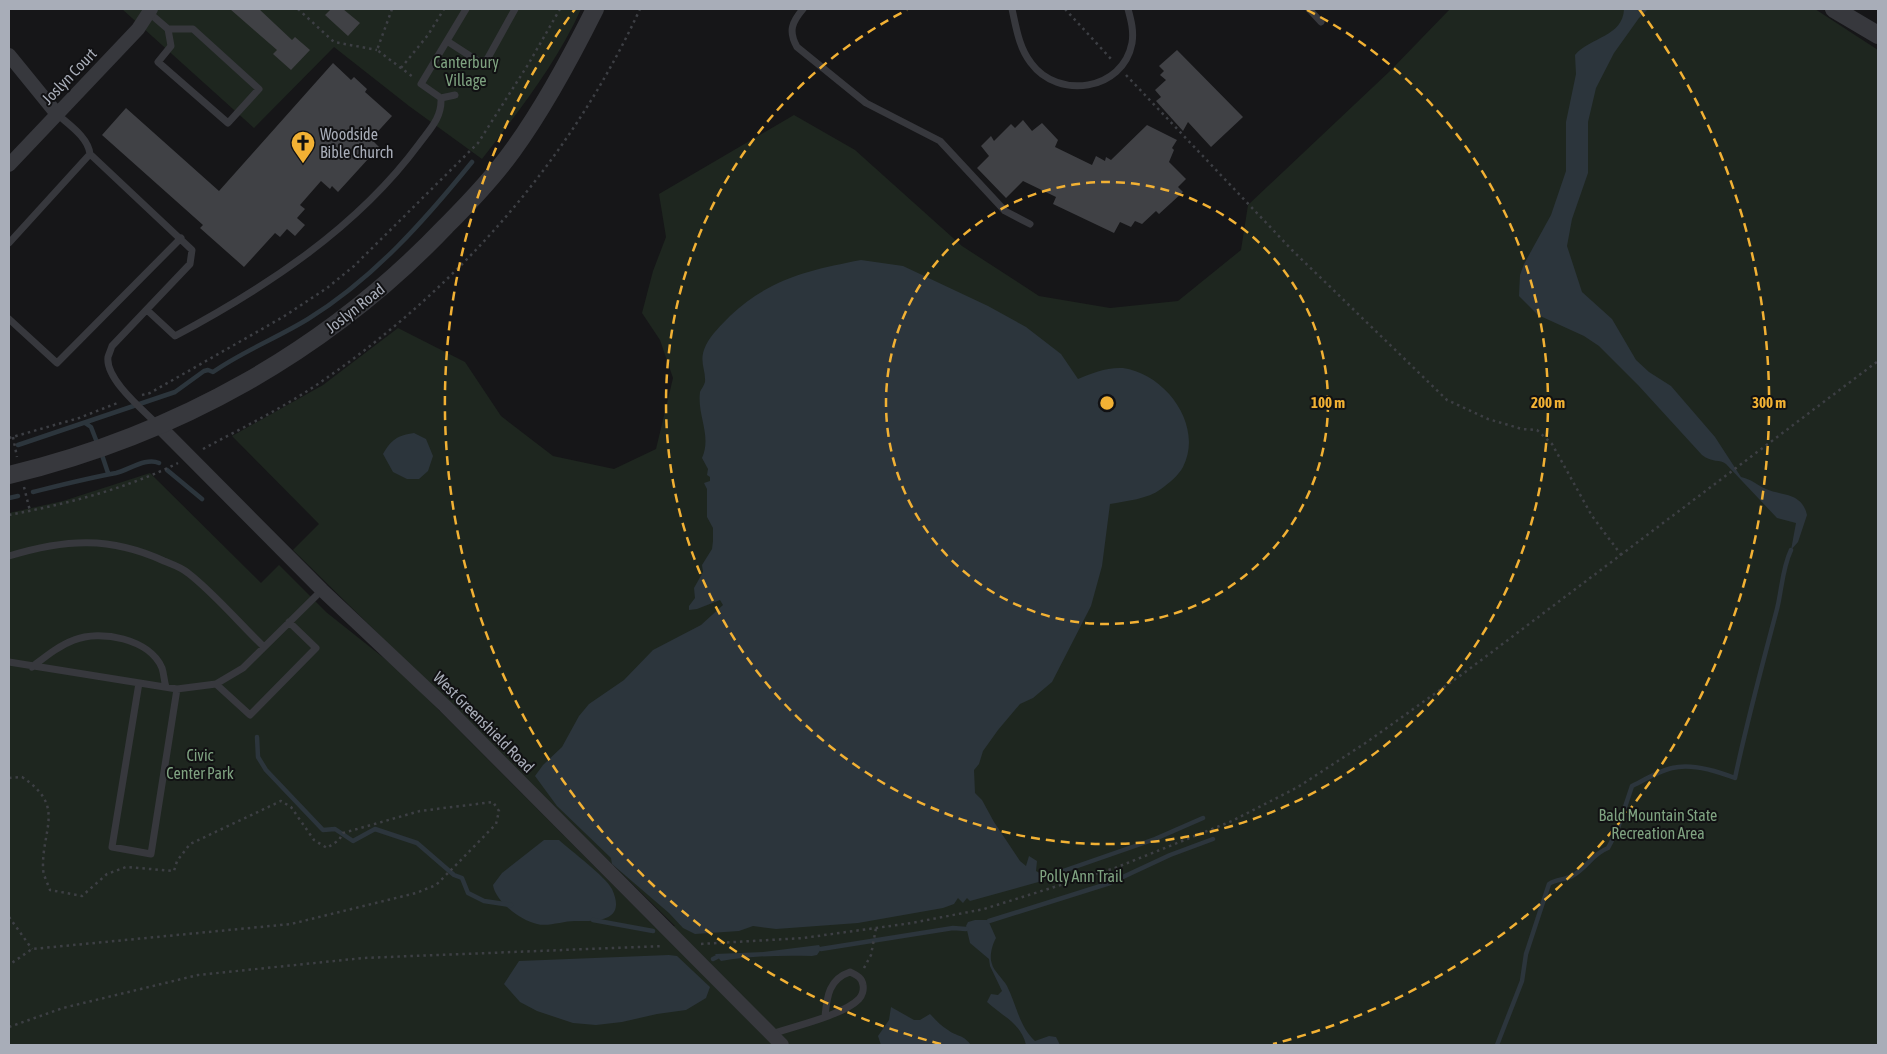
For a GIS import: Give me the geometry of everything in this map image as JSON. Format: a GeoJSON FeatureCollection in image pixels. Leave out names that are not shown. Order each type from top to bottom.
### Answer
{"type":"FeatureCollection","features":[{"type":"Feature","properties":{"kind":"street","name":"Joslyn Road"},"geometry":{"type":"LineString","coordinates":[[9,475],[66,461],[159,426],[241,386],[304,348],[345,318],[409,265],[476,195],[513,150],[553,86],[595,9]]}},
{"type":"Feature","properties":{"kind":"street"},"geometry":{"type":"LineString","coordinates":[[1834,9],[1878,35]]}},
{"type":"Feature","properties":{"kind":"street","name":"Joslyn Court"},"geometry":{"type":"LineString","coordinates":[[9,165],[138,29],[149,10]]}},
{"type":"Feature","properties":{"kind":"street"},"geometry":{"type":"LineString","coordinates":[[9,55],[57,114]]}},
{"type":"Feature","properties":{"kind":"street","name":"West Greenshield Road"},"geometry":{"type":"LineString","coordinates":[[159,426],[322,590],[452,714],[782,1045]]}},
{"type":"Feature","properties":{"kind":"lane"},"geometry":{"type":"LineString","coordinates":[[455,95],[441,98],[421,84],[466,9]]}},
{"type":"Feature","properties":{"kind":"lane"},"geometry":{"type":"LineString","coordinates":[[447,41],[484,65],[515,9]]}},
{"type":"Feature","properties":{"kind":"lane"},"geometry":{"type":"LineString","coordinates":[[803,9],[791,26],[791,36],[797,47],[866,103],[940,141],[1005,211],[1030,224]]}},
{"type":"Feature","properties":{"kind":"lane"},"geometry":{"type":"LineString","coordinates":[[1012,9],[1025,54],[1032,64],[1042,74],[1057,83],[1086,88],[1111,76],[1128,55],[1132,42],[1132,26],[1128,9]]}},
{"type":"Feature","properties":{"kind":"lane"},"geometry":{"type":"LineString","coordinates":[[1309,9],[1321,22]]}},
{"type":"Feature","properties":{"kind":"lane"},"geometry":{"type":"LineString","coordinates":[[149,10],[168,29],[171,46],[158,62],[228,123],[259,89],[193,29],[168,29]]}},
{"type":"Feature","properties":{"kind":"lane"},"geometry":{"type":"LineString","coordinates":[[147,310],[174,336],[216,314],[298,260],[358,210],[410,156],[442,112],[441,98]]}},
{"type":"Feature","properties":{"kind":"lane"},"geometry":{"type":"LineString","coordinates":[[57,114],[84,139],[89,146],[90,154],[192,250],[190,264],[112,346],[108,358],[110,372],[159,426]]}},
{"type":"Feature","properties":{"kind":"lane"},"geometry":{"type":"LineString","coordinates":[[9,243],[90,154]]}},
{"type":"Feature","properties":{"kind":"lane"},"geometry":{"type":"LineString","coordinates":[[9,319],[57,363],[181,238]]}},
{"type":"Feature","properties":{"kind":"lane"},"geometry":{"type":"LineString","coordinates":[[9,556],[62,544],[90,542],[114,543],[155,557],[187,572],[264,647]]}},
{"type":"Feature","properties":{"kind":"lane"},"geometry":{"type":"LineString","coordinates":[[9,662],[177,689],[216,684],[243,668],[322,590]]}},
{"type":"Feature","properties":{"kind":"lane"},"geometry":{"type":"LineString","coordinates":[[216,684],[250,714],[316,648],[288,622]]}},
{"type":"Feature","properties":{"kind":"lane"},"geometry":{"type":"LineString","coordinates":[[32,667],[59,647],[76,639],[110,637],[140,644],[152,654],[162,668],[166,687]]}},
{"type":"Feature","properties":{"kind":"lane"},"geometry":{"type":"LineString","coordinates":[[139,682],[112,847],[122,849],[151,854],[177,689]]}},
{"type":"Feature","properties":{"kind":"lane"},"geometry":{"type":"LineString","coordinates":[[770,1034],[825,1016],[858,1000],[863,993],[863,984],[858,975],[850,972],[831,985],[825,1016]]}},
{"type":"Feature","properties":{"kind":"path"},"geometry":{"type":"LineString","coordinates":[[298,9],[334,42],[377,50],[421,84]]}},
{"type":"Feature","properties":{"kind":"path"},"geometry":{"type":"LineString","coordinates":[[377,50],[392,9]]}},
{"type":"Feature","properties":{"kind":"path"},"geometry":{"type":"LineString","coordinates":[[401,68],[428,35],[444,9]]}},
{"type":"Feature","properties":{"kind":"path"},"geometry":{"type":"LineString","coordinates":[[9,438],[79,418],[150,393],[255,334],[327,288],[354,266],[478,143],[560,9]]}},
{"type":"Feature","properties":{"kind":"path"},"geometry":{"type":"LineString","coordinates":[[1066,9],[1112,60]]}},
{"type":"Feature","properties":{"kind":"path"},"geometry":{"type":"LineString","coordinates":[[1126,74],[1292,250],[1447,400],[1488,419],[1522,429],[1538,430],[1552,444],[1592,516],[1622,556]]}},
{"type":"Feature","properties":{"kind":"path"},"geometry":{"type":"LineString","coordinates":[[9,1027],[63,1008],[198,975],[364,958],[684,946],[803,938],[876,928],[984,909],[1050,890],[1115,868],[1232,821],[1298,787],[1366,742],[1468,670],[1622,556],[1878,361]]}},
{"type":"Feature","properties":{"kind":"path"},"geometry":{"type":"LineString","coordinates":[[9,778],[22,777],[38,787],[45,802],[50,818],[42,869],[50,890],[82,896],[107,874],[126,867],[174,871],[177,861],[190,844],[282,802],[291,807],[314,840],[327,848],[339,840],[343,833],[420,811],[493,802],[499,811],[496,824],[436,885],[416,893],[291,924],[32,949],[9,965]]}},
{"type":"Feature","properties":{"kind":"path"},"geometry":{"type":"LineString","coordinates":[[9,916],[32,949]]}},
{"type":"Feature","properties":{"kind":"path"},"geometry":{"type":"LineString","coordinates":[[858,975],[871,955],[876,928]]}},
{"type":"Feature","properties":{"kind":"green space","name":"Canterbury Village"},"geometry":{"type":"Polygon","coordinates":[[[122,9],[581,9],[549,68],[482,159],[409,106],[334,47],[254,128],[122,9]]]}},
{"type":"Feature","properties":{"kind":"green space"},"geometry":{"type":"Polygon","coordinates":[[[1450,9],[1815,9],[1878,50],[1878,1045],[9,1045],[9,513],[63,501],[150,473],[261,583],[279,565],[326,612],[399,670],[655,927],[675,926],[293,550],[319,524],[232,436],[323,385],[398,328],[465,362],[501,416],[553,456],[614,469],[656,449],[673,378],[660,340],[642,313],[653,271],[666,237],[659,194],[794,115],[855,150],[962,246],[1039,296],[1110,308],[1178,301],[1241,250],[1248,205],[1390,71],[1450,9]]]}},
{"type":"Feature","properties":{"kind":"shaded area"},"geometry":{"type":"Polygon","coordinates":[[[1624,9],[1648,9],[1639,18],[1614,53],[1596,88],[1588,122],[1588,173],[1572,219],[1567,246],[1582,292],[1612,319],[1636,360],[1649,372],[1671,386],[1715,437],[1741,477],[1766,489],[1791,496],[1801,502],[1807,515],[1798,542],[1791,550],[1796,523],[1777,518],[1726,464],[1702,455],[1638,385],[1599,346],[1584,336],[1538,315],[1519,296],[1520,275],[1524,264],[1551,215],[1566,171],[1566,122],[1576,74],[1575,55],[1581,49],[1612,31],[1622,18],[1624,9]]]}},
{"type":"Feature","properties":{"kind":"shaded area"},"geometry":{"type":"Polygon","coordinates":[[[861,260],[903,266],[988,306],[1026,327],[1061,354],[1078,379],[1105,369],[1123,368],[1139,372],[1153,380],[1177,404],[1185,419],[1189,435],[1188,451],[1181,470],[1161,489],[1130,501],[1110,504],[1102,566],[1091,606],[1052,682],[1033,698],[1020,704],[983,751],[979,764],[974,770],[975,793],[982,800],[1020,861],[1026,866],[1029,856],[1037,861],[1036,871],[1043,875],[1042,881],[970,901],[967,898],[963,903],[958,898],[954,904],[943,908],[858,923],[776,929],[753,926],[739,931],[695,934],[683,928],[669,913],[612,864],[611,858],[557,806],[535,776],[543,765],[562,747],[579,716],[589,704],[624,680],[653,650],[701,625],[723,605],[720,600],[697,609],[689,610],[689,606],[695,598],[694,588],[703,572],[702,565],[712,549],[713,541],[713,528],[707,517],[707,489],[704,483],[710,481],[710,477],[707,475],[708,469],[702,458],[705,450],[705,433],[700,409],[700,392],[705,382],[702,360],[708,341],[723,323],[745,303],[775,285],[807,272],[861,260]]]}},
{"type":"Feature","properties":{"kind":"shaded area"},"geometry":{"type":"Polygon","coordinates":[[[414,433],[426,439],[433,456],[428,471],[419,479],[407,479],[393,472],[383,454],[396,439],[414,433]]]}},
{"type":"Feature","properties":{"kind":"shaded area"},"geometry":{"type":"Polygon","coordinates":[[[544,840],[559,840],[602,877],[612,889],[616,900],[616,908],[613,914],[600,920],[570,921],[541,925],[524,919],[504,904],[498,897],[493,885],[502,873],[544,840]]]}},
{"type":"Feature","properties":{"kind":"shaded area"},"geometry":{"type":"Polygon","coordinates":[[[988,920],[996,938],[992,947],[991,961],[996,972],[1007,986],[1025,1029],[1035,1041],[1049,1036],[1056,1037],[1060,1045],[1026,1045],[1024,1037],[1015,1025],[987,1002],[991,994],[998,995],[1002,991],[990,966],[989,959],[970,943],[966,926],[968,922],[988,920]]]}},
{"type":"Feature","properties":{"kind":"shaded area"},"geometry":{"type":"Polygon","coordinates":[[[819,945],[821,949],[817,955],[812,956],[766,956],[721,961],[715,954],[763,952],[819,945]]]}},
{"type":"Feature","properties":{"kind":"shaded area"},"geometry":{"type":"Polygon","coordinates":[[[677,956],[710,987],[706,998],[686,1010],[622,1022],[596,1025],[573,1023],[537,1011],[520,1002],[504,984],[519,961],[677,956]]]}},
{"type":"Feature","properties":{"kind":"shaded area"},"geometry":{"type":"Polygon","coordinates":[[[891,1007],[914,1020],[920,1020],[930,1014],[943,1027],[963,1037],[971,1045],[881,1045],[878,1036],[889,1020],[891,1007]]]}},
{"type":"Feature","properties":{"kind":"building"},"geometry":{"type":"Polygon","coordinates":[[[230,9],[259,9],[292,40],[295,37],[310,50],[291,70],[273,54],[277,50],[230,9]]]}},
{"type":"Feature","properties":{"kind":"building"},"geometry":{"type":"Polygon","coordinates":[[[331,9],[343,9],[360,23],[348,36],[325,15],[331,9]]]}},
{"type":"Feature","properties":{"kind":"building"},"geometry":{"type":"Polygon","coordinates":[[[1177,50],[1243,117],[1211,147],[1188,122],[1183,131],[1156,101],[1161,97],[1155,90],[1166,80],[1160,75],[1164,71],[1159,66],[1177,50]]]}},
{"type":"Feature","properties":{"kind":"building","name":"Woodside Bible Church"},"geometry":{"type":"Polygon","coordinates":[[[333,63],[351,80],[354,77],[367,89],[365,92],[392,116],[371,139],[379,147],[338,192],[332,186],[330,189],[321,181],[300,205],[305,209],[297,218],[305,225],[295,236],[287,229],[280,237],[275,233],[244,267],[200,228],[203,225],[102,135],[126,108],[219,191],[333,63]]]}},
{"type":"Feature","properties":{"kind":"building"},"geometry":{"type":"Polygon","coordinates":[[[1023,120],[1032,131],[1042,123],[1058,140],[1055,147],[1092,165],[1096,156],[1105,161],[1106,157],[1111,160],[1147,125],[1177,140],[1172,148],[1174,150],[1169,162],[1186,179],[1178,187],[1183,192],[1159,214],[1156,211],[1142,224],[1135,221],[1131,227],[1120,222],[1114,233],[1053,204],[1056,197],[1023,181],[1006,198],[977,168],[989,156],[981,146],[991,136],[994,141],[1011,124],[1015,128],[1023,120]]]}},
{"type":"Feature","properties":{"kind":"waterway"},"geometry":{"type":"LineString","coordinates":[[18,445],[175,392],[204,371],[213,372],[308,319],[354,286],[397,247],[417,227],[472,162]]}},
{"type":"Feature","properties":{"kind":"waterway"},"geometry":{"type":"LineString","coordinates":[[85,423],[91,427],[98,445]]}},
{"type":"Feature","properties":{"kind":"waterway"},"geometry":{"type":"LineString","coordinates":[[101,452],[108,473]]}},
{"type":"Feature","properties":{"kind":"waterway"},"geometry":{"type":"LineString","coordinates":[[33,492],[116,473],[143,463],[159,463]]}},
{"type":"Feature","properties":{"kind":"waterway"},"geometry":{"type":"LineString","coordinates":[[167,470],[202,499]]}},
{"type":"Feature","properties":{"kind":"waterway"},"geometry":{"type":"LineString","coordinates":[[9,498],[18,496]]}},
{"type":"Feature","properties":{"kind":"waterway"},"geometry":{"type":"LineString","coordinates":[[1497,1045],[1522,981],[1526,954],[1549,884],[1572,876],[1608,848],[1617,831],[1632,786],[1662,771],[1687,766],[1704,768],[1735,778],[1777,609],[1786,564],[1791,550]]}},
{"type":"Feature","properties":{"kind":"waterway"},"geometry":{"type":"LineString","coordinates":[[257,737],[258,757],[266,770],[323,830],[335,829],[353,841],[375,829],[417,843],[454,875],[462,878],[468,893],[484,901],[511,905]]}},
{"type":"Feature","properties":{"kind":"waterway"},"geometry":{"type":"LineString","coordinates":[[1043,878],[1155,839],[1203,818]]}},
{"type":"Feature","properties":{"kind":"waterway"},"geometry":{"type":"LineString","coordinates":[[989,921],[1110,883],[1170,855],[1213,839]]}},
{"type":"Feature","properties":{"kind":"waterway"},"geometry":{"type":"LineString","coordinates":[[593,920],[653,931]]}},
{"type":"Feature","properties":{"kind":"waterway"},"geometry":{"type":"LineString","coordinates":[[821,949],[953,928],[966,929]]}},
{"type":"Feature","properties":{"kind":"waterway"},"geometry":{"type":"LineString","coordinates":[[713,959],[717,957]]}},
{"type":"Feature","properties":{"kind":"place","name":"Woodside Bible Church"},"geometry":{"type":"Point","coordinates":[303,164]}},
{"type":"Feature","properties":{"kind":"park label","name":"Civic Center Park"},"geometry":{"type":"Point","coordinates":[200,764]}},
{"type":"Feature","properties":{"kind":"park label","name":"Bald Mountain State Recreation Area"},"geometry":{"type":"Point","coordinates":[1658,824]}},
{"type":"Feature","properties":{"kind":"park label","name":"Polly Ann Trail"},"geometry":{"type":"Point","coordinates":[1081,876]}}]}
